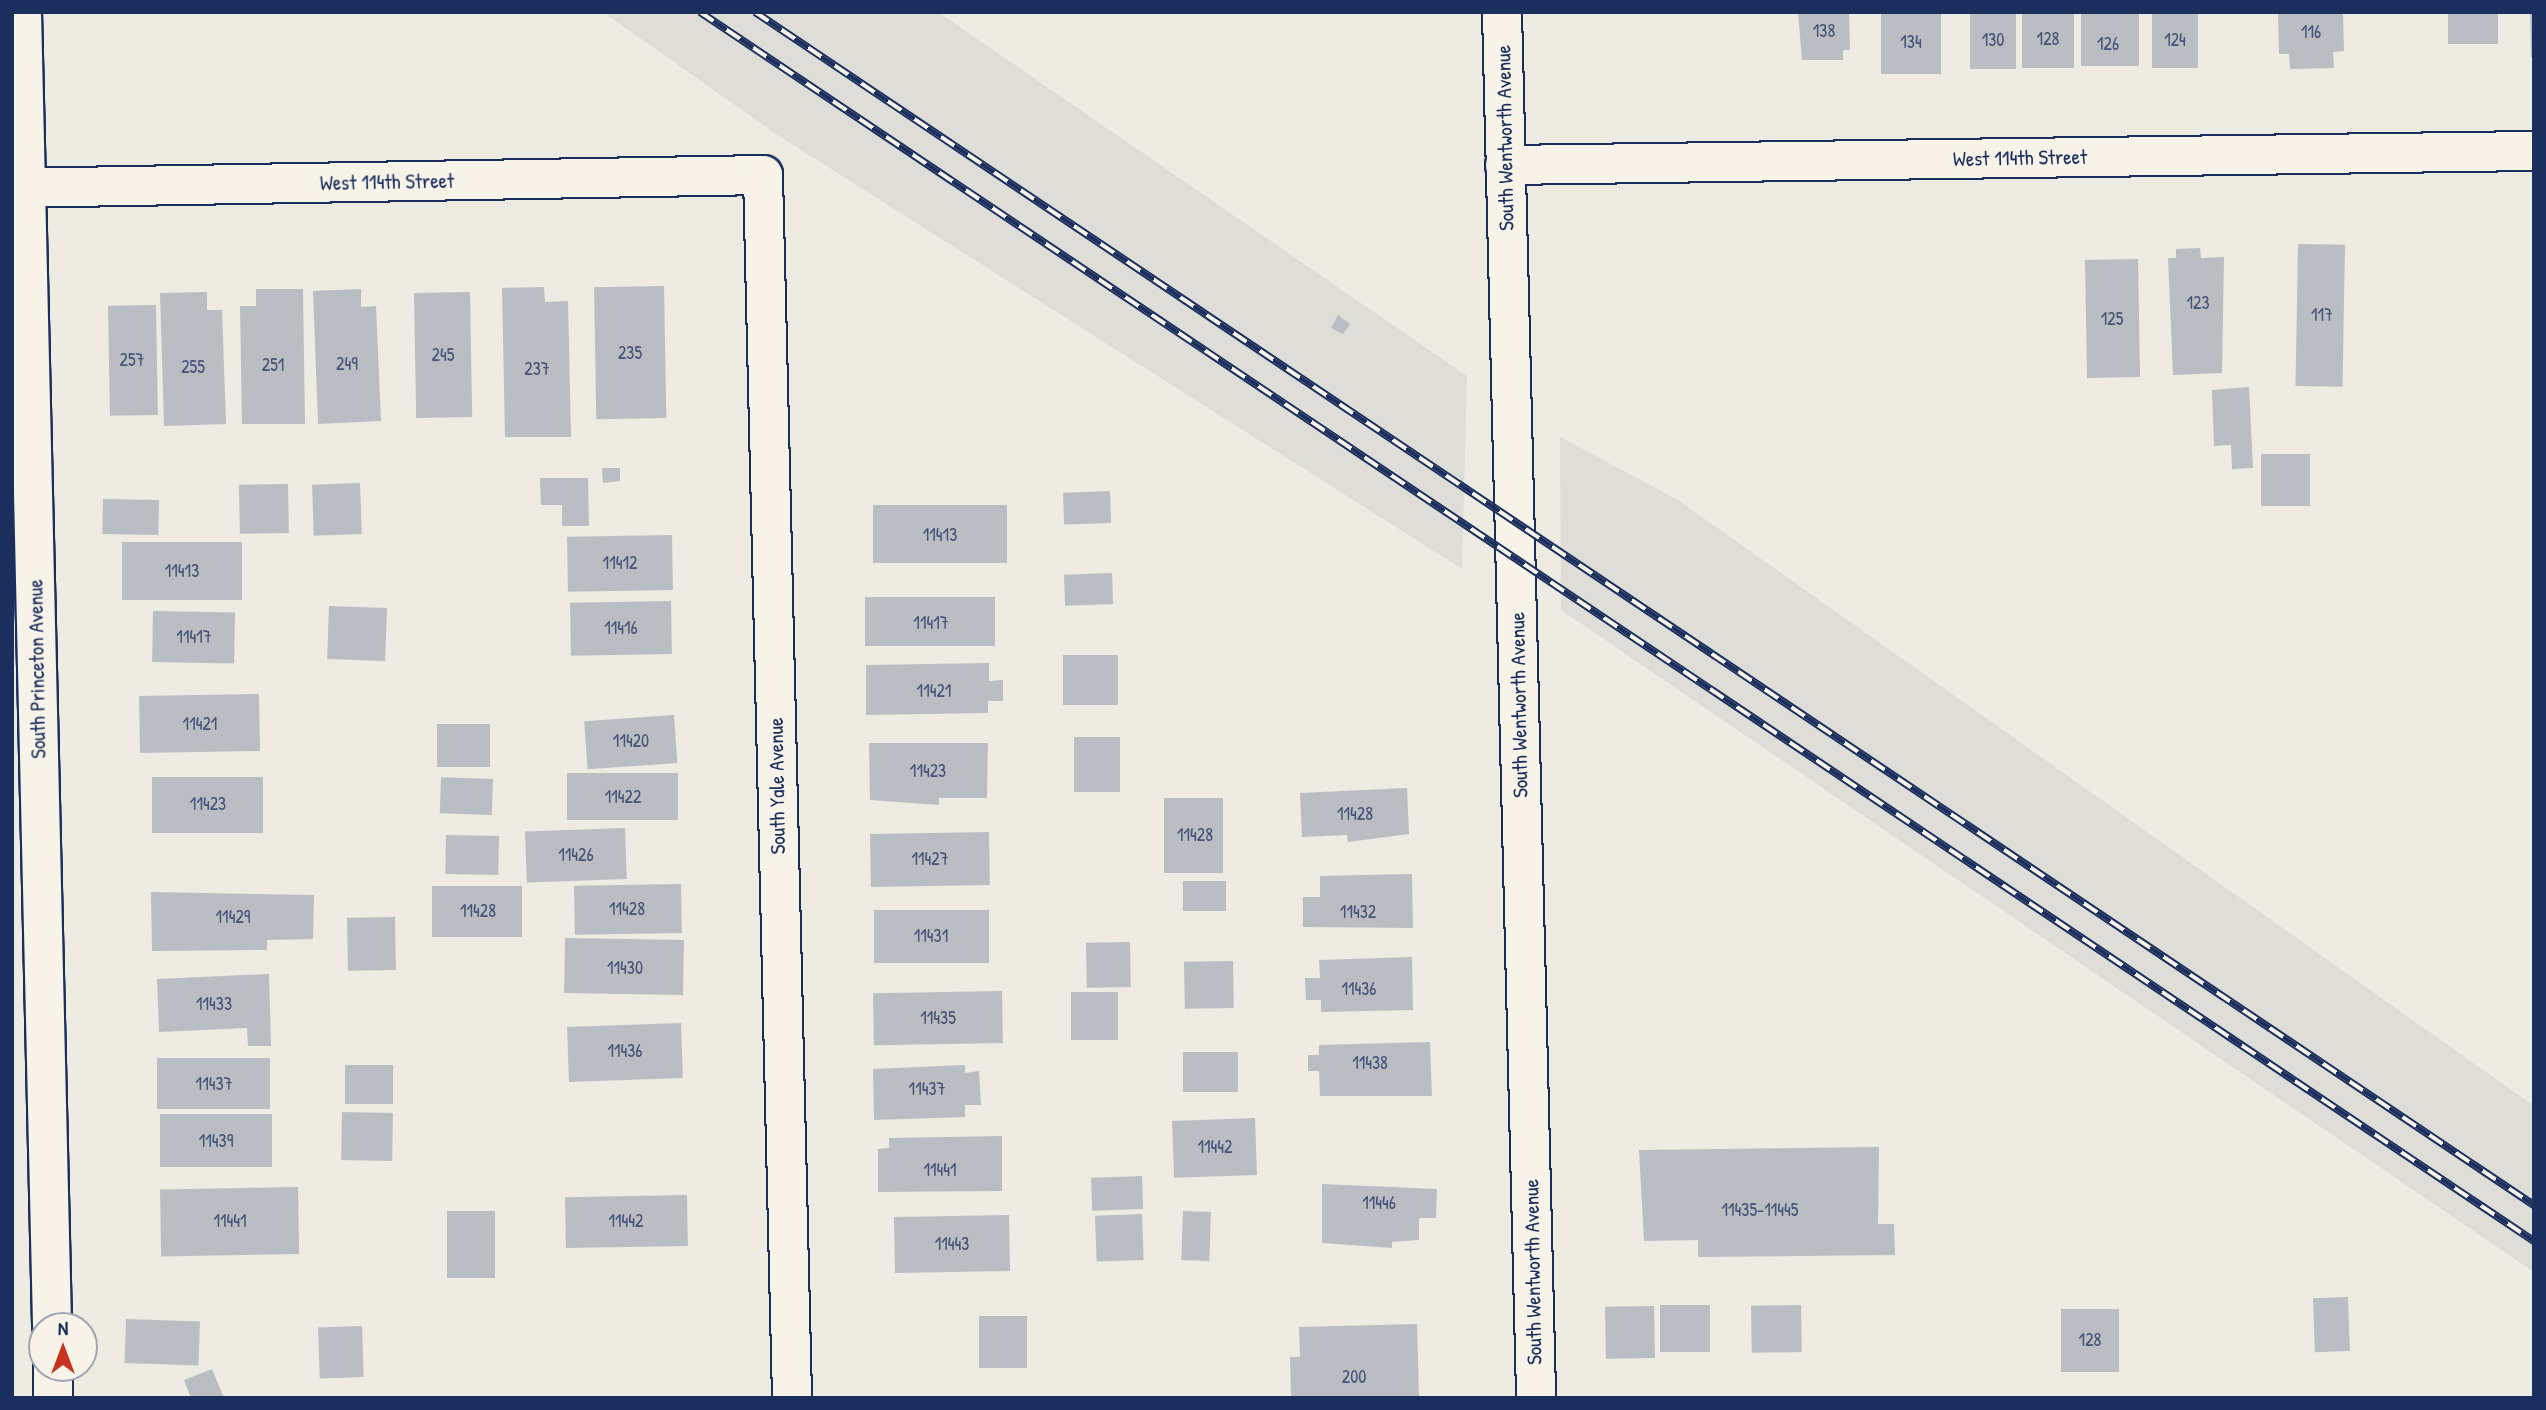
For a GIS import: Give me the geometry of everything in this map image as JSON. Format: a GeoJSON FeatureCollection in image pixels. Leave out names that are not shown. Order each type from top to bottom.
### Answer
{"type":"FeatureCollection","features":[{"type":"Feature","properties":{"kind":"street","name":"South Princeton Avenue"},"geometry":{"type":"LineString","coordinates":[[22,12],[19,188],[52,1312]]}},
{"type":"Feature","properties":{"kind":"street","name":"South Wentworth Avenue"},"geometry":{"type":"LineString","coordinates":[[1502,12],[1536,1398]]}},
{"type":"Feature","properties":{"kind":"street","name":"West 114th Street"},"geometry":{"type":"LineString","coordinates":[[1505,165],[2534,151]]}},
{"type":"Feature","properties":{"kind":"street","name":"West 114th Street"},"geometry":{"type":"LineString","coordinates":[[19,188],[763,175]]}},
{"type":"Feature","properties":{"kind":"street","name":"South Yale Avenue"},"geometry":{"type":"LineString","coordinates":[[763,175],[792,1398]]}},
{"type":"Feature","properties":{"kind":"shaded area"},"geometry":{"type":"Polygon","coordinates":[[[603,12],[938,12],[1467,376],[1462,569],[776,134],[603,12]]]}},
{"type":"Feature","properties":{"kind":"shaded area"},"geometry":{"type":"Polygon","coordinates":[[[1560,437],[1678,500],[2534,1106],[2534,1272],[1561,610],[1560,437]]]}},
{"type":"Feature","properties":{"kind":"building"},"geometry":{"type":"Polygon","coordinates":[[[1798,12],[1849,12],[1850,50],[1843,50],[1843,60],[1802,60],[1798,12]]]}},
{"type":"Feature","properties":{"kind":"building"},"geometry":{"type":"Polygon","coordinates":[[[1881,12],[1941,12],[1941,74],[1881,74],[1881,12]]]}},
{"type":"Feature","properties":{"kind":"building"},"geometry":{"type":"Polygon","coordinates":[[[1970,12],[2016,12],[2016,69],[1970,69],[1970,12]]]}},
{"type":"Feature","properties":{"kind":"building"},"geometry":{"type":"Polygon","coordinates":[[[2022,12],[2074,12],[2074,68],[2022,68],[2022,12]]]}},
{"type":"Feature","properties":{"kind":"building"},"geometry":{"type":"Polygon","coordinates":[[[2081,12],[2139,12],[2139,66],[2081,66],[2081,12]]]}},
{"type":"Feature","properties":{"kind":"building"},"geometry":{"type":"Polygon","coordinates":[[[2152,12],[2198,12],[2198,68],[2152,68],[2152,12]]]}},
{"type":"Feature","properties":{"kind":"building"},"geometry":{"type":"Polygon","coordinates":[[[2278,12],[2343,12],[2344,51],[2333,52],[2334,68],[2290,69],[2289,54],[2279,54],[2278,12]]]}},
{"type":"Feature","properties":{"kind":"building"},"geometry":{"type":"Polygon","coordinates":[[[2448,12],[2498,12],[2498,44],[2448,44],[2448,12]]]}},
{"type":"Feature","properties":{"kind":"building"},"geometry":{"type":"Polygon","coordinates":[[[2530,12],[2534,12],[2534,57],[2531,57],[2530,12]]]}},
{"type":"Feature","properties":{"kind":"building"},"geometry":{"type":"Polygon","coordinates":[[[2298,244],[2345,245],[2343,387],[2296,386],[2298,244]]]}},
{"type":"Feature","properties":{"kind":"building"},"geometry":{"type":"Polygon","coordinates":[[[2200,248],[2201,258],[2224,257],[2222,373],[2173,375],[2168,258],[2176,258],[2176,249],[2200,248]]]}},
{"type":"Feature","properties":{"kind":"building"},"geometry":{"type":"Polygon","coordinates":[[[2138,259],[2140,377],[2087,378],[2085,260],[2138,259]]]}},
{"type":"Feature","properties":{"kind":"building"},"geometry":{"type":"Polygon","coordinates":[[[664,286],[666,418],[596,419],[594,287],[664,286]]]}},
{"type":"Feature","properties":{"kind":"building"},"geometry":{"type":"Polygon","coordinates":[[[544,287],[545,302],[568,301],[571,437],[505,437],[502,288],[544,287]]]}},
{"type":"Feature","properties":{"kind":"building"},"geometry":{"type":"Polygon","coordinates":[[[256,289],[303,289],[305,424],[242,424],[240,306],[256,306],[256,289]]]}},
{"type":"Feature","properties":{"kind":"building"},"geometry":{"type":"Polygon","coordinates":[[[361,289],[361,307],[376,306],[381,421],[318,424],[313,291],[361,289]]]}},
{"type":"Feature","properties":{"kind":"building"},"geometry":{"type":"Polygon","coordinates":[[[207,292],[207,310],[222,310],[226,424],[164,426],[160,293],[207,292]]]}},
{"type":"Feature","properties":{"kind":"building"},"geometry":{"type":"Polygon","coordinates":[[[470,292],[472,417],[416,418],[414,293],[470,292]]]}},
{"type":"Feature","properties":{"kind":"building"},"geometry":{"type":"Polygon","coordinates":[[[156,305],[158,415],[110,416],[108,306],[156,305]]]}},
{"type":"Feature","properties":{"kind":"building"},"geometry":{"type":"Polygon","coordinates":[[[1338,315],[1350,324],[1343,334],[1331,328],[1338,315]]]}},
{"type":"Feature","properties":{"kind":"building"},"geometry":{"type":"Polygon","coordinates":[[[2249,387],[2253,468],[2232,469],[2231,445],[2214,446],[2212,390],[2249,387]]]}},
{"type":"Feature","properties":{"kind":"building"},"geometry":{"type":"Polygon","coordinates":[[[2261,454],[2310,454],[2310,506],[2261,506],[2261,454]]]}},
{"type":"Feature","properties":{"kind":"building"},"geometry":{"type":"Polygon","coordinates":[[[602,468],[620,468],[620,481],[603,483],[602,468]]]}},
{"type":"Feature","properties":{"kind":"building"},"geometry":{"type":"Polygon","coordinates":[[[540,478],[588,478],[589,526],[562,526],[562,505],[541,505],[540,478]]]}},
{"type":"Feature","properties":{"kind":"building"},"geometry":{"type":"Polygon","coordinates":[[[360,483],[362,534],[314,536],[312,485],[360,483]]]}},
{"type":"Feature","properties":{"kind":"building"},"geometry":{"type":"Polygon","coordinates":[[[288,484],[289,533],[240,534],[239,485],[288,484]]]}},
{"type":"Feature","properties":{"kind":"building"},"geometry":{"type":"Polygon","coordinates":[[[1110,491],[1111,523],[1064,525],[1063,493],[1110,491]]]}},
{"type":"Feature","properties":{"kind":"building"},"geometry":{"type":"Polygon","coordinates":[[[103,499],[159,500],[158,535],[102,534],[103,499]]]}},
{"type":"Feature","properties":{"kind":"building"},"geometry":{"type":"Polygon","coordinates":[[[873,505],[1007,505],[1007,563],[873,563],[873,505]]]}},
{"type":"Feature","properties":{"kind":"building"},"geometry":{"type":"Polygon","coordinates":[[[672,535],[673,590],[568,592],[567,537],[672,535]]]}},
{"type":"Feature","properties":{"kind":"building"},"geometry":{"type":"Polygon","coordinates":[[[122,542],[242,542],[242,600],[122,600],[122,542]]]}},
{"type":"Feature","properties":{"kind":"building"},"geometry":{"type":"Polygon","coordinates":[[[1112,573],[1113,604],[1065,606],[1064,575],[1112,573]]]}},
{"type":"Feature","properties":{"kind":"building"},"geometry":{"type":"Polygon","coordinates":[[[865,597],[995,597],[995,646],[865,646],[865,597]]]}},
{"type":"Feature","properties":{"kind":"building"},"geometry":{"type":"Polygon","coordinates":[[[671,601],[672,654],[571,656],[570,603],[671,601]]]}},
{"type":"Feature","properties":{"kind":"building"},"geometry":{"type":"Polygon","coordinates":[[[329,606],[387,608],[385,661],[327,659],[329,606]]]}},
{"type":"Feature","properties":{"kind":"building"},"geometry":{"type":"Polygon","coordinates":[[[153,611],[235,612],[234,663],[152,662],[153,611]]]}},
{"type":"Feature","properties":{"kind":"building"},"geometry":{"type":"Polygon","coordinates":[[[1063,655],[1118,655],[1118,705],[1063,705],[1063,655]]]}},
{"type":"Feature","properties":{"kind":"building"},"geometry":{"type":"Polygon","coordinates":[[[989,663],[989,681],[1003,680],[1003,701],[988,701],[988,713],[866,715],[866,665],[989,663]]]}},
{"type":"Feature","properties":{"kind":"building"},"geometry":{"type":"Polygon","coordinates":[[[259,694],[260,751],[140,753],[139,696],[259,694]]]}},
{"type":"Feature","properties":{"kind":"building"},"geometry":{"type":"Polygon","coordinates":[[[674,715],[677,763],[588,769],[584,721],[674,715]]]}},
{"type":"Feature","properties":{"kind":"building"},"geometry":{"type":"Polygon","coordinates":[[[437,724],[490,724],[490,767],[437,767],[437,724]]]}},
{"type":"Feature","properties":{"kind":"building"},"geometry":{"type":"Polygon","coordinates":[[[1074,737],[1120,737],[1120,792],[1074,792],[1074,737]]]}},
{"type":"Feature","properties":{"kind":"building"},"geometry":{"type":"Polygon","coordinates":[[[869,743],[988,743],[987,798],[939,798],[939,805],[870,800],[869,743]]]}},
{"type":"Feature","properties":{"kind":"building"},"geometry":{"type":"Polygon","coordinates":[[[567,773],[678,773],[678,820],[567,820],[567,773]]]}},
{"type":"Feature","properties":{"kind":"building"},"geometry":{"type":"Polygon","coordinates":[[[152,777],[263,777],[263,833],[152,833],[152,777]]]}},
{"type":"Feature","properties":{"kind":"building"},"geometry":{"type":"Polygon","coordinates":[[[441,777],[493,779],[492,815],[440,813],[441,777]]]}},
{"type":"Feature","properties":{"kind":"building"},"geometry":{"type":"Polygon","coordinates":[[[1407,788],[1409,834],[1348,842],[1347,835],[1302,837],[1300,793],[1407,788]]]}},
{"type":"Feature","properties":{"kind":"building"},"geometry":{"type":"Polygon","coordinates":[[[1164,798],[1223,798],[1223,873],[1164,873],[1164,798]]]}},
{"type":"Feature","properties":{"kind":"building"},"geometry":{"type":"Polygon","coordinates":[[[625,828],[627,879],[527,882],[525,831],[625,828]]]}},
{"type":"Feature","properties":{"kind":"building"},"geometry":{"type":"Polygon","coordinates":[[[989,832],[990,885],[871,887],[870,834],[989,832]]]}},
{"type":"Feature","properties":{"kind":"building"},"geometry":{"type":"Polygon","coordinates":[[[446,835],[499,836],[498,875],[445,874],[446,835]]]}},
{"type":"Feature","properties":{"kind":"building"},"geometry":{"type":"Polygon","coordinates":[[[1412,874],[1413,928],[1303,927],[1303,897],[1320,897],[1320,876],[1412,874]]]}},
{"type":"Feature","properties":{"kind":"building"},"geometry":{"type":"Polygon","coordinates":[[[1183,881],[1226,881],[1226,911],[1183,911],[1183,881]]]}},
{"type":"Feature","properties":{"kind":"building"},"geometry":{"type":"Polygon","coordinates":[[[681,884],[682,933],[575,935],[574,886],[681,884]]]}},
{"type":"Feature","properties":{"kind":"building"},"geometry":{"type":"Polygon","coordinates":[[[432,886],[522,886],[522,937],[432,937],[432,886]]]}},
{"type":"Feature","properties":{"kind":"building"},"geometry":{"type":"Polygon","coordinates":[[[151,892],[314,895],[313,939],[267,940],[267,950],[152,951],[151,892]]]}},
{"type":"Feature","properties":{"kind":"building"},"geometry":{"type":"Polygon","coordinates":[[[874,910],[989,910],[989,963],[874,963],[874,910]]]}},
{"type":"Feature","properties":{"kind":"building"},"geometry":{"type":"Polygon","coordinates":[[[395,917],[396,970],[348,971],[347,918],[395,917]]]}},
{"type":"Feature","properties":{"kind":"building"},"geometry":{"type":"Polygon","coordinates":[[[565,938],[684,940],[683,995],[564,993],[565,938]]]}},
{"type":"Feature","properties":{"kind":"building"},"geometry":{"type":"Polygon","coordinates":[[[1130,942],[1131,987],[1087,988],[1086,943],[1130,942]]]}},
{"type":"Feature","properties":{"kind":"building"},"geometry":{"type":"Polygon","coordinates":[[[1412,957],[1413,1010],[1321,1012],[1321,1000],[1306,1000],[1305,978],[1320,978],[1319,960],[1412,957]]]}},
{"type":"Feature","properties":{"kind":"building"},"geometry":{"type":"Polygon","coordinates":[[[1233,961],[1234,1008],[1185,1009],[1184,962],[1233,961]]]}},
{"type":"Feature","properties":{"kind":"building"},"geometry":{"type":"Polygon","coordinates":[[[269,974],[271,1046],[248,1046],[247,1028],[159,1032],[157,979],[269,974]]]}},
{"type":"Feature","properties":{"kind":"building"},"geometry":{"type":"Polygon","coordinates":[[[1002,991],[1003,1043],[874,1045],[873,993],[1002,991]]]}},
{"type":"Feature","properties":{"kind":"building"},"geometry":{"type":"Polygon","coordinates":[[[1071,992],[1118,992],[1118,1040],[1071,1040],[1071,992]]]}},
{"type":"Feature","properties":{"kind":"building"},"geometry":{"type":"Polygon","coordinates":[[[681,1023],[683,1078],[569,1082],[567,1027],[681,1023]]]}},
{"type":"Feature","properties":{"kind":"building"},"geometry":{"type":"Polygon","coordinates":[[[1430,1042],[1432,1096],[1320,1096],[1319,1071],[1308,1071],[1308,1055],[1319,1055],[1319,1045],[1430,1042]]]}},
{"type":"Feature","properties":{"kind":"building"},"geometry":{"type":"Polygon","coordinates":[[[1183,1052],[1238,1052],[1238,1092],[1183,1092],[1183,1052]]]}},
{"type":"Feature","properties":{"kind":"building"},"geometry":{"type":"Polygon","coordinates":[[[157,1058],[270,1058],[270,1109],[157,1109],[157,1058]]]}},
{"type":"Feature","properties":{"kind":"building"},"geometry":{"type":"Polygon","coordinates":[[[345,1065],[393,1065],[393,1104],[345,1104],[345,1065]]]}},
{"type":"Feature","properties":{"kind":"building"},"geometry":{"type":"Polygon","coordinates":[[[965,1065],[965,1073],[979,1071],[981,1105],[965,1105],[965,1117],[874,1120],[873,1069],[965,1065]]]}},
{"type":"Feature","properties":{"kind":"building"},"geometry":{"type":"Polygon","coordinates":[[[342,1112],[393,1113],[392,1161],[341,1160],[342,1112]]]}},
{"type":"Feature","properties":{"kind":"building"},"geometry":{"type":"Polygon","coordinates":[[[160,1114],[272,1114],[272,1167],[160,1167],[160,1114]]]}},
{"type":"Feature","properties":{"kind":"building"},"geometry":{"type":"Polygon","coordinates":[[[1255,1118],[1257,1175],[1174,1178],[1172,1121],[1255,1118]]]}},
{"type":"Feature","properties":{"kind":"building"},"geometry":{"type":"Polygon","coordinates":[[[1002,1136],[1002,1191],[878,1192],[878,1149],[889,1148],[889,1138],[1002,1136]]]}},
{"type":"Feature","properties":{"kind":"building"},"geometry":{"type":"Polygon","coordinates":[[[1879,1147],[1878,1224],[1894,1224],[1895,1255],[1698,1257],[1698,1240],[1644,1241],[1639,1150],[1879,1147]]]}},
{"type":"Feature","properties":{"kind":"building"},"geometry":{"type":"Polygon","coordinates":[[[1142,1176],[1143,1209],[1092,1211],[1091,1178],[1142,1176]]]}},
{"type":"Feature","properties":{"kind":"building"},"geometry":{"type":"Polygon","coordinates":[[[1322,1184],[1437,1189],[1436,1218],[1419,1218],[1419,1240],[1392,1242],[1392,1248],[1322,1243],[1322,1184]]]}},
{"type":"Feature","properties":{"kind":"building"},"geometry":{"type":"Polygon","coordinates":[[[298,1187],[299,1254],[161,1256],[160,1189],[298,1187]]]}},
{"type":"Feature","properties":{"kind":"building"},"geometry":{"type":"Polygon","coordinates":[[[687,1195],[688,1246],[566,1248],[565,1197],[687,1195]]]}},
{"type":"Feature","properties":{"kind":"building"},"geometry":{"type":"Polygon","coordinates":[[[447,1211],[495,1211],[495,1278],[447,1278],[447,1211]]]}},
{"type":"Feature","properties":{"kind":"building"},"geometry":{"type":"Polygon","coordinates":[[[1183,1211],[1211,1212],[1209,1261],[1181,1260],[1183,1211]]]}},
{"type":"Feature","properties":{"kind":"building"},"geometry":{"type":"Polygon","coordinates":[[[1142,1214],[1144,1260],[1097,1262],[1095,1216],[1142,1214]]]}},
{"type":"Feature","properties":{"kind":"building"},"geometry":{"type":"Polygon","coordinates":[[[1009,1215],[1010,1271],[895,1273],[894,1217],[1009,1215]]]}},
{"type":"Feature","properties":{"kind":"building"},"geometry":{"type":"Polygon","coordinates":[[[2348,1297],[2350,1351],[2315,1352],[2313,1298],[2348,1297]]]}},
{"type":"Feature","properties":{"kind":"building"},"geometry":{"type":"Polygon","coordinates":[[[1660,1305],[1710,1305],[1710,1352],[1660,1352],[1660,1305]]]}},
{"type":"Feature","properties":{"kind":"building"},"geometry":{"type":"Polygon","coordinates":[[[1801,1305],[1802,1352],[1752,1353],[1751,1306],[1801,1305]]]}},
{"type":"Feature","properties":{"kind":"building"},"geometry":{"type":"Polygon","coordinates":[[[1654,1306],[1655,1358],[1606,1359],[1605,1307],[1654,1306]]]}},
{"type":"Feature","properties":{"kind":"building"},"geometry":{"type":"Polygon","coordinates":[[[2061,1309],[2119,1309],[2119,1372],[2061,1372],[2061,1309]]]}},
{"type":"Feature","properties":{"kind":"building"},"geometry":{"type":"Polygon","coordinates":[[[979,1316],[1027,1316],[1027,1368],[979,1368],[979,1316]]]}},
{"type":"Feature","properties":{"kind":"building"},"geometry":{"type":"Polygon","coordinates":[[[126,1319],[200,1322],[198,1366],[124,1363],[126,1319]]]}},
{"type":"Feature","properties":{"kind":"building"},"geometry":{"type":"Polygon","coordinates":[[[1417,1324],[1419,1398],[1291,1398],[1290,1357],[1300,1357],[1299,1327],[1417,1324]]]}},
{"type":"Feature","properties":{"kind":"building"},"geometry":{"type":"Polygon","coordinates":[[[362,1326],[364,1377],[320,1379],[318,1328],[362,1326]]]}},
{"type":"Feature","properties":{"kind":"building"},"geometry":{"type":"Polygon","coordinates":[[[212,1369],[224,1398],[191,1398],[184,1380],[212,1369]]]}},
{"type":"Feature","properties":{"kind":"railway"},"geometry":{"type":"LineString","coordinates":[[700,12],[2534,1241]]}},
{"type":"Feature","properties":{"kind":"railway"},"geometry":{"type":"LineString","coordinates":[[755,12],[2534,1205]]}}]}
